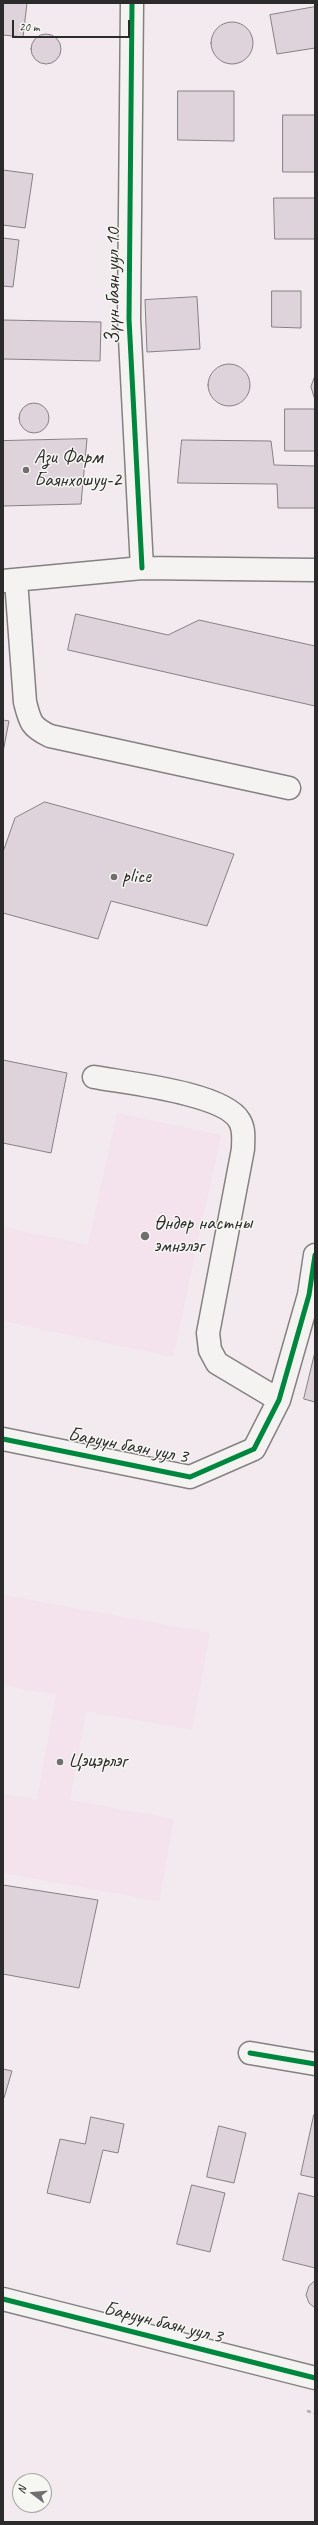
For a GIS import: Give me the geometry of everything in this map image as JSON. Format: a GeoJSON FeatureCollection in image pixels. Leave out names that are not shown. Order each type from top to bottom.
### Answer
{"type":"FeatureCollection","features":[{"type":"Feature","properties":{"kind":"street","name":"Зүүн баян уул 10"},"geometry":{"type":"LineString","coordinates":[[132,3],[129,320],[142,568]]}},
{"type":"Feature","properties":{"kind":"street"},"geometry":{"type":"LineString","coordinates":[[290,788],[58,737],[35,728],[28,717],[25,702],[10,580],[142,568],[315,570]]}},
{"type":"Feature","properties":{"kind":"street"},"geometry":{"type":"LineString","coordinates":[[94,1077],[210,1099],[231,1110],[239,1120],[244,1133],[243,1149],[208,1333],[210,1350],[217,1363],[279,1400]]}},
{"type":"Feature","properties":{"kind":"street","name":"Баруун баян уул 3"},"geometry":{"type":"LineString","coordinates":[[3,1439],[190,1477],[254,1449],[279,1400],[309,1295],[315,1255]]}},
{"type":"Feature","properties":{"kind":"street"},"geometry":{"type":"LineString","coordinates":[[250,2054],[315,2064]]}},
{"type":"Feature","properties":{"kind":"street","name":"Баруун баян уул 3"},"geometry":{"type":"LineString","coordinates":[[3,2299],[315,2378]]}},
{"type":"Feature","properties":{"kind":"shaded area","name":"Өндөр настны эмнэлэг"},"geometry":{"type":"Polygon","coordinates":[[[117,1113],[221,1135],[173,1357],[3,1321],[3,1227],[88,1245],[117,1113]]]}},
{"type":"Feature","properties":{"kind":"shaded area","name":"Цэцэрлэг"},"geometry":{"type":"Polygon","coordinates":[[[3,1595],[210,1633],[192,1730],[86,1711],[70,1800],[174,1819],[159,1901],[3,1873],[3,1794],[37,1800],[56,1695],[3,1685],[3,1595]]]}},
{"type":"Feature","properties":{"kind":"building"},"geometry":{"type":"Polygon","coordinates":[[[3,3],[27,3],[23,37],[3,35],[3,3]]]}},
{"type":"Feature","properties":{"kind":"building"},"geometry":{"type":"Polygon","coordinates":[[[315,7],[315,48],[277,54],[270,15],[315,7]]]}},
{"type":"Feature","properties":{"kind":"building"},"geometry":{"type":"Polygon","coordinates":[[[232,22],[247,28],[253,43],[247,58],[232,64],[217,58],[211,43],[217,28],[232,22]]]}},
{"type":"Feature","properties":{"kind":"building"},"geometry":{"type":"Polygon","coordinates":[[[46,34],[56,39],[61,49],[56,59],[46,64],[36,59],[31,49],[36,39],[46,34]]]}},
{"type":"Feature","properties":{"kind":"building"},"geometry":{"type":"Polygon","coordinates":[[[178,91],[234,91],[234,141],[178,140],[178,91]]]}},
{"type":"Feature","properties":{"kind":"building"},"geometry":{"type":"Polygon","coordinates":[[[283,115],[315,115],[315,172],[283,172],[283,115]]]}},
{"type":"Feature","properties":{"kind":"building"},"geometry":{"type":"Polygon","coordinates":[[[3,170],[33,174],[25,228],[3,225],[3,170]]]}},
{"type":"Feature","properties":{"kind":"building"},"geometry":{"type":"Polygon","coordinates":[[[274,198],[315,198],[315,239],[275,239],[274,198]]]}},
{"type":"Feature","properties":{"kind":"building"},"geometry":{"type":"Polygon","coordinates":[[[3,238],[19,240],[13,287],[3,286],[3,238]]]}},
{"type":"Feature","properties":{"kind":"building"},"geometry":{"type":"Polygon","coordinates":[[[272,291],[301,291],[301,328],[272,327],[272,291]]]}},
{"type":"Feature","properties":{"kind":"building"},"geometry":{"type":"Polygon","coordinates":[[[197,297],[200,349],[147,352],[145,300],[197,297]]]}},
{"type":"Feature","properties":{"kind":"building"},"geometry":{"type":"Polygon","coordinates":[[[3,320],[101,322],[100,361],[3,359],[3,320]]]}},
{"type":"Feature","properties":{"kind":"building"},"geometry":{"type":"Polygon","coordinates":[[[229,364],[244,370],[250,385],[244,400],[229,406],[214,400],[208,385],[214,370],[229,364]]]}},
{"type":"Feature","properties":{"kind":"building"},"geometry":{"type":"Polygon","coordinates":[[[315,375],[315,400],[311,387],[315,375]]]}},
{"type":"Feature","properties":{"kind":"building"},"geometry":{"type":"Polygon","coordinates":[[[34,403],[44,408],[49,418],[44,428],[34,433],[24,428],[19,418],[24,408],[34,403]]]}},
{"type":"Feature","properties":{"kind":"building"},"geometry":{"type":"Polygon","coordinates":[[[285,409],[315,409],[315,451],[285,451],[285,409]]]}},
{"type":"Feature","properties":{"kind":"building"},"geometry":{"type":"Polygon","coordinates":[[[87,439],[81,504],[3,506],[3,441],[87,439]]]}},
{"type":"Feature","properties":{"kind":"building"},"geometry":{"type":"Polygon","coordinates":[[[182,440],[271,441],[274,465],[315,466],[315,508],[278,508],[277,484],[178,483],[182,440]]]}},
{"type":"Feature","properties":{"kind":"building"},"geometry":{"type":"Polygon","coordinates":[[[76,614],[168,635],[199,620],[315,646],[315,706],[68,650],[76,614]]]}},
{"type":"Feature","properties":{"kind":"building"},"geometry":{"type":"Polygon","coordinates":[[[3,720],[9,721],[3,752],[3,720]]]}},
{"type":"Feature","properties":{"kind":"building","name":"plice"},"geometry":{"type":"Polygon","coordinates":[[[45,802],[234,854],[207,926],[111,901],[98,939],[3,913],[3,852],[15,818],[45,802]]]}},
{"type":"Feature","properties":{"kind":"building"},"geometry":{"type":"Polygon","coordinates":[[[3,1060],[67,1073],[51,1153],[3,1143],[3,1060]]]}},
{"type":"Feature","properties":{"kind":"building"},"geometry":{"type":"Polygon","coordinates":[[[315,1352],[315,1402],[304,1399],[315,1352]]]}},
{"type":"Feature","properties":{"kind":"building"},"geometry":{"type":"Polygon","coordinates":[[[3,1885],[98,1900],[79,1988],[3,1974],[3,1885]]]}},
{"type":"Feature","properties":{"kind":"building"},"geometry":{"type":"Polygon","coordinates":[[[3,2069],[12,2071],[4,2098],[3,2097],[3,2069]]]}},
{"type":"Feature","properties":{"kind":"building"},"geometry":{"type":"Polygon","coordinates":[[[314,2115],[315,2116],[315,2178],[301,2175],[314,2115]]]}},
{"type":"Feature","properties":{"kind":"building"},"geometry":{"type":"Polygon","coordinates":[[[91,2117],[124,2124],[118,2153],[103,2150],[90,2203],[47,2193],[60,2139],[85,2144],[91,2117]]]}},
{"type":"Feature","properties":{"kind":"building"},"geometry":{"type":"Polygon","coordinates":[[[219,2126],[246,2133],[234,2183],[207,2177],[219,2126]]]}},
{"type":"Feature","properties":{"kind":"building"},"geometry":{"type":"Polygon","coordinates":[[[192,2185],[225,2193],[210,2252],[177,2244],[192,2185]]]}},
{"type":"Feature","properties":{"kind":"building"},"geometry":{"type":"Polygon","coordinates":[[[299,2193],[315,2197],[315,2268],[283,2260],[299,2193]]]}},
{"type":"Feature","properties":{"kind":"building"},"geometry":{"type":"Polygon","coordinates":[[[315,2281],[315,2308],[309,2303],[306,2295],[309,2286],[315,2281]]]}},
{"type":"Feature","properties":{"kind":"cycle path"},"geometry":{"type":"LineString","coordinates":[[132,3],[129,319],[142,568]]}},
{"type":"Feature","properties":{"kind":"cycle path"},"geometry":{"type":"LineString","coordinates":[[3,1439],[190,1477],[254,1449],[279,1400],[309,1295],[315,1255]]}},
{"type":"Feature","properties":{"kind":"cycle path"},"geometry":{"type":"LineString","coordinates":[[250,2053],[315,2064]]}},
{"type":"Feature","properties":{"kind":"cycle path"},"geometry":{"type":"LineString","coordinates":[[3,2299],[315,2378]]}},
{"type":"Feature","properties":{"kind":"place","name":"Ази Фарм Баянхошуу-2"},"geometry":{"type":"Point","coordinates":[26,470]}},
{"type":"Feature","properties":{"kind":"place","name":"plice"},"geometry":{"type":"Point","coordinates":[114,877]}},
{"type":"Feature","properties":{"kind":"place","name":"Өндөр настны эмнэлэг"},"geometry":{"type":"Point","coordinates":[145,1236]}},
{"type":"Feature","properties":{"kind":"place","name":"Цэцэрлэг"},"geometry":{"type":"Point","coordinates":[60,1762]}}]}
